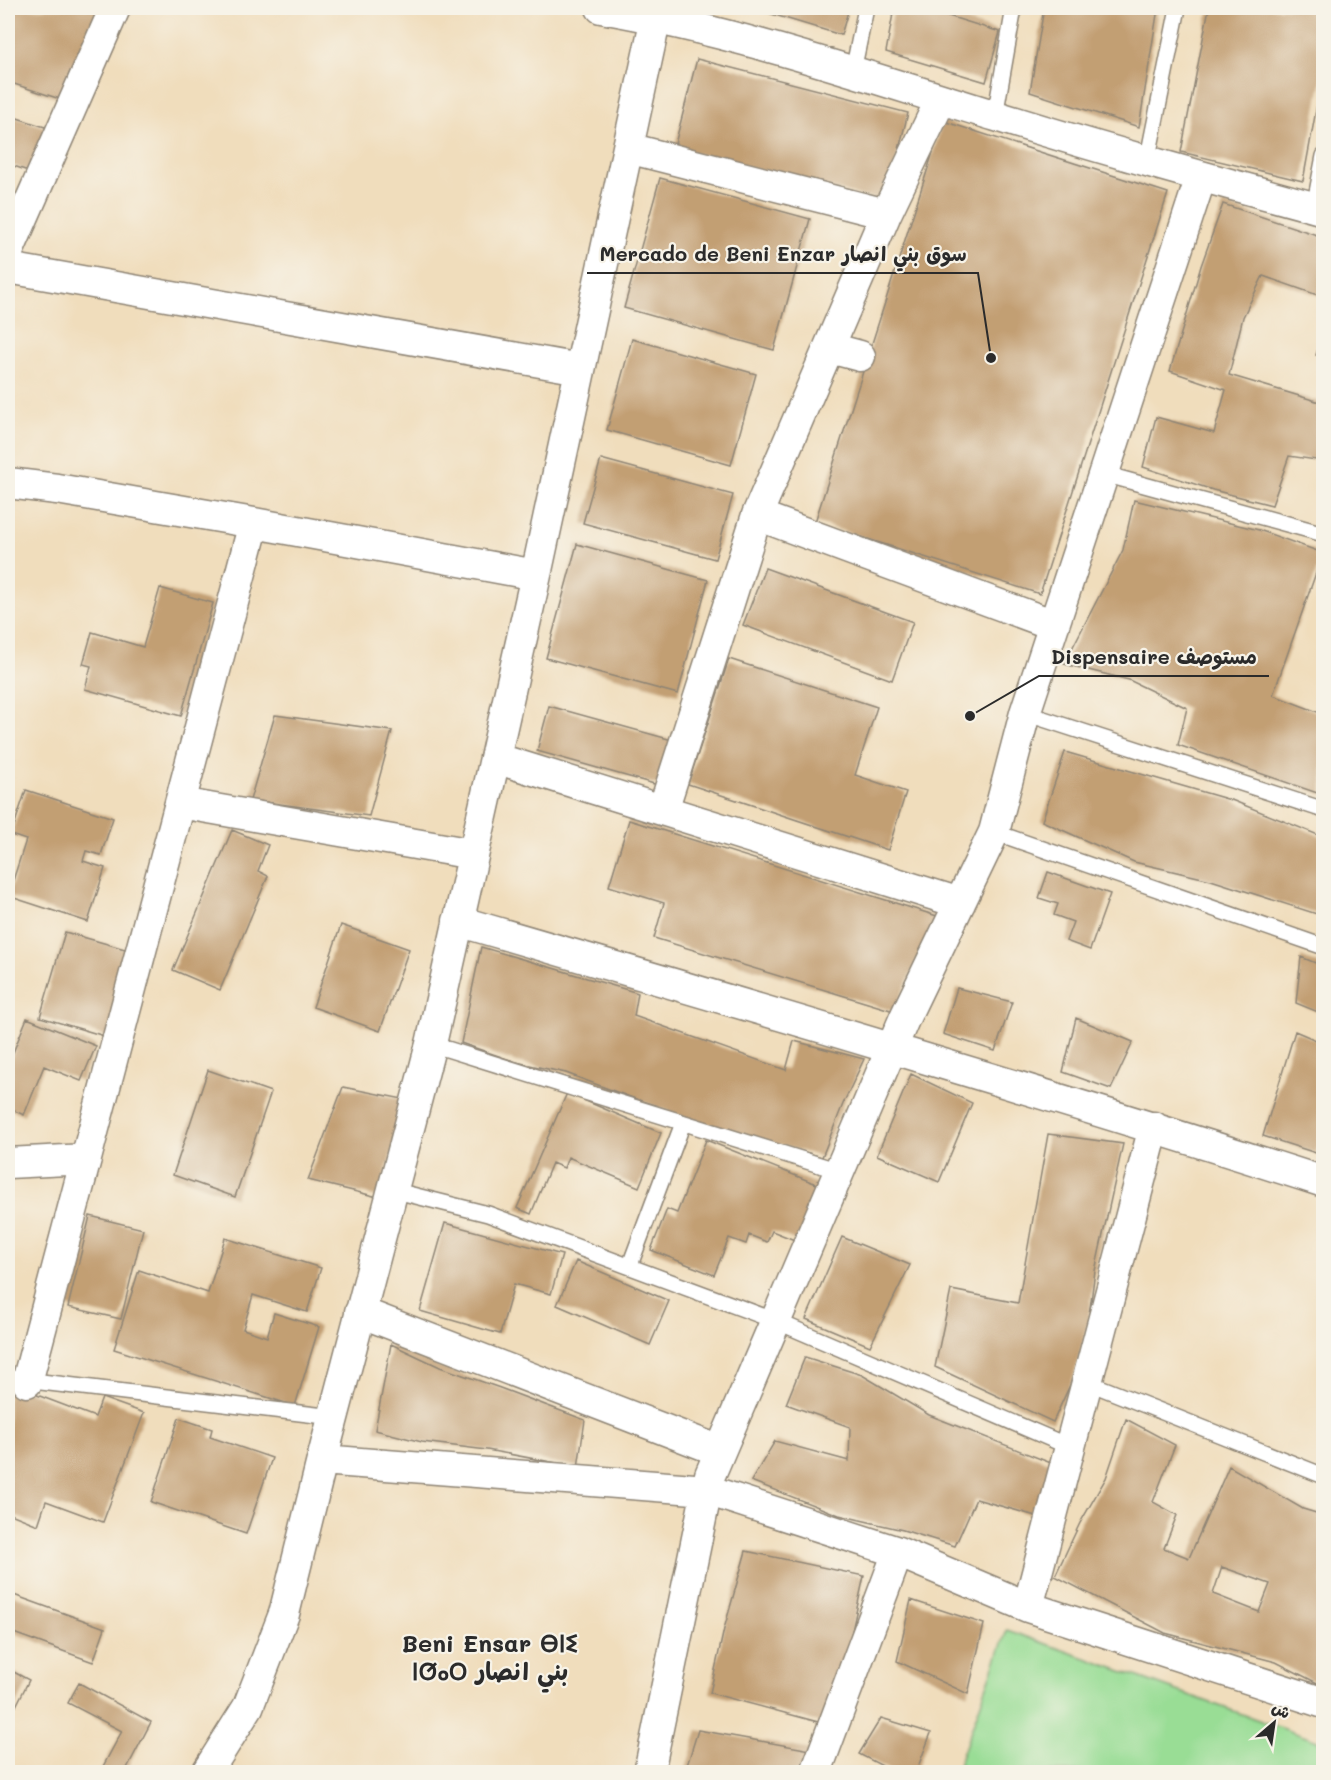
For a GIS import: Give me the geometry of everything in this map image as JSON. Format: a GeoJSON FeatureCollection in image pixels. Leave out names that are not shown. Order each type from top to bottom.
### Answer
{"type":"FeatureCollection","features":[{"type":"Feature","properties":{"kind":"street"},"geometry":{"type":"LineString","coordinates":[[8,252],[116,8]]}},
{"type":"Feature","properties":{"kind":"street"},"geometry":{"type":"LineString","coordinates":[[601,8],[655,12],[1147,162],[1319,209]]}},
{"type":"Feature","properties":{"kind":"street"},"geometry":{"type":"LineString","coordinates":[[207,1773],[248,1707],[284,1614],[360,1312],[431,1044],[536,575],[655,12]]}},
{"type":"Feature","properties":{"kind":"street"},"geometry":{"type":"LineString","coordinates":[[663,810],[757,515],[886,214],[941,99]]}},
{"type":"Feature","properties":{"kind":"street"},"geometry":{"type":"LineString","coordinates":[[628,147],[886,214]]}},
{"type":"Feature","properties":{"kind":"street"},"geometry":{"type":"LineString","coordinates":[[649,1773],[710,1475],[892,1047],[994,832],[1025,713],[1201,177]]}},
{"type":"Feature","properties":{"kind":"street"},"geometry":{"type":"LineString","coordinates":[[8,268],[580,369]]}},
{"type":"Feature","properties":{"kind":"street"},"geometry":{"type":"LineString","coordinates":[[830,348],[860,356]]}},
{"type":"Feature","properties":{"kind":"street"},"geometry":{"type":"LineString","coordinates":[[8,483],[57,489],[254,523],[536,575]]}},
{"type":"Feature","properties":{"kind":"street"},"geometry":{"type":"LineString","coordinates":[[757,515],[1054,626]]}},
{"type":"Feature","properties":{"kind":"street"},"geometry":{"type":"LineString","coordinates":[[17,1380],[86,1158],[254,523]]}},
{"type":"Feature","properties":{"kind":"street"},"geometry":{"type":"LineString","coordinates":[[495,758],[960,903]]}},
{"type":"Feature","properties":{"kind":"street"},"geometry":{"type":"LineString","coordinates":[[180,803],[473,854]]}},
{"type":"Feature","properties":{"kind":"street"},"geometry":{"type":"LineString","coordinates":[[458,921],[892,1047],[1154,1127],[1323,1182]]}},
{"type":"Feature","properties":{"kind":"street"},"geometry":{"type":"LineString","coordinates":[[1028,1607],[1154,1127]]}},
{"type":"Feature","properties":{"kind":"street"},"geometry":{"type":"LineString","coordinates":[[8,1163],[86,1158]]}},
{"type":"Feature","properties":{"kind":"street"},"geometry":{"type":"LineString","coordinates":[[360,1312],[720,1451]]}},
{"type":"Feature","properties":{"kind":"street"},"geometry":{"type":"LineString","coordinates":[[322,1460],[707,1490],[898,1552],[1028,1607],[1323,1703]]}},
{"type":"Feature","properties":{"kind":"street"},"geometry":{"type":"LineString","coordinates":[[816,1773],[898,1552]]}},
{"type":"Feature","properties":{"kind":"lane"},"geometry":{"type":"LineString","coordinates":[[853,71],[866,8]]}},
{"type":"Feature","properties":{"kind":"lane"},"geometry":{"type":"LineString","coordinates":[[995,116],[1014,8]]}},
{"type":"Feature","properties":{"kind":"lane"},"geometry":{"type":"LineString","coordinates":[[1147,162],[1178,8]]}},
{"type":"Feature","properties":{"kind":"lane"},"geometry":{"type":"LineString","coordinates":[[1319,209],[1323,156]]}},
{"type":"Feature","properties":{"kind":"lane"},"geometry":{"type":"LineString","coordinates":[[1104,474],[1323,534]]}},
{"type":"Feature","properties":{"kind":"lane"},"geometry":{"type":"LineString","coordinates":[[1025,713],[1323,810]]}},
{"type":"Feature","properties":{"kind":"lane"},"geometry":{"type":"LineString","coordinates":[[994,832],[1323,947]]}},
{"type":"Feature","properties":{"kind":"lane"},"geometry":{"type":"LineString","coordinates":[[431,1044],[839,1171]]}},
{"type":"Feature","properties":{"kind":"lane"},"geometry":{"type":"LineString","coordinates":[[630,1265],[683,1123]]}},
{"type":"Feature","properties":{"kind":"lane"},"geometry":{"type":"LineString","coordinates":[[392,1190],[488,1214],[630,1265],[776,1321],[1070,1447]]}},
{"type":"Feature","properties":{"kind":"lane"},"geometry":{"type":"LineString","coordinates":[[17,1380],[333,1417]]}},
{"type":"Feature","properties":{"kind":"lane"},"geometry":{"type":"LineString","coordinates":[[1086,1382],[1323,1476]]}},
{"type":"Feature","properties":{"kind":"green space"},"geometry":{"type":"Polygon","coordinates":[[[1007,1630],[1323,1743],[1323,1772],[956,1772],[1007,1630]]]}},
{"type":"Feature","properties":{"kind":"building"},"geometry":{"type":"Polygon","coordinates":[[[100,8],[63,100],[8,82],[8,9],[100,8]]]}},
{"type":"Feature","properties":{"kind":"building"},"geometry":{"type":"Polygon","coordinates":[[[752,8],[849,8],[841,35],[752,8]]]}},
{"type":"Feature","properties":{"kind":"building"},"geometry":{"type":"Polygon","coordinates":[[[894,8],[943,8],[942,14],[1000,32],[986,82],[886,52],[894,8]]]}},
{"type":"Feature","properties":{"kind":"building"},"geometry":{"type":"Polygon","coordinates":[[[1044,8],[1158,8],[1139,127],[1030,92],[1044,8]]]}},
{"type":"Feature","properties":{"kind":"building"},"geometry":{"type":"Polygon","coordinates":[[[1209,8],[1323,8],[1323,72],[1303,181],[1181,152],[1209,8]]]}},
{"type":"Feature","properties":{"kind":"building"},"geometry":{"type":"Polygon","coordinates":[[[697,59],[908,113],[886,202],[674,148],[697,59]]]}},
{"type":"Feature","properties":{"kind":"building"},"geometry":{"type":"Polygon","coordinates":[[[8,115],[48,128],[31,172],[8,164],[8,115]]]}},
{"type":"Feature","properties":{"kind":"building"},"geometry":{"type":"Polygon","coordinates":[[[943,121],[1168,193],[1040,594],[815,522],[943,121]]]}},
{"type":"Feature","properties":{"kind":"building"},"geometry":{"type":"Polygon","coordinates":[[[660,178],[810,219],[774,350],[624,308],[660,178]]]}},
{"type":"Feature","properties":{"kind":"building"},"geometry":{"type":"Polygon","coordinates":[[[1223,204],[1323,237],[1323,297],[1263,276],[1243,317],[1229,375],[1323,403],[1323,461],[1289,456],[1272,505],[1213,490],[1143,467],[1156,417],[1214,433],[1226,390],[1170,371],[1201,266],[1223,204]]]}},
{"type":"Feature","properties":{"kind":"building"},"geometry":{"type":"Polygon","coordinates":[[[1323,333],[1323,358],[1316,355],[1323,333]]]}},
{"type":"Feature","properties":{"kind":"building"},"geometry":{"type":"Polygon","coordinates":[[[632,339],[756,374],[731,465],[607,430],[632,339]]]}},
{"type":"Feature","properties":{"kind":"building"},"geometry":{"type":"Polygon","coordinates":[[[601,459],[733,495],[715,559],[583,523],[601,459]]]}},
{"type":"Feature","properties":{"kind":"building"},"geometry":{"type":"Polygon","coordinates":[[[1134,500],[1259,530],[1323,553],[1273,695],[1323,714],[1323,795],[1178,745],[1187,708],[1129,680],[1064,664],[1123,550],[1134,500]]]}},
{"type":"Feature","properties":{"kind":"building"},"geometry":{"type":"Polygon","coordinates":[[[577,544],[708,580],[678,694],[546,658],[577,544]]]}},
{"type":"Feature","properties":{"kind":"building"},"geometry":{"type":"Polygon","coordinates":[[[765,568],[913,622],[892,680],[743,625],[765,568]]]}},
{"type":"Feature","properties":{"kind":"building"},"geometry":{"type":"Polygon","coordinates":[[[160,588],[213,603],[181,716],[85,689],[91,666],[83,664],[92,632],[143,647],[160,588]]]}},
{"type":"Feature","properties":{"kind":"building"},"geometry":{"type":"Polygon","coordinates":[[[729,659],[877,707],[855,775],[906,792],[888,850],[688,784],[729,659]]]}},
{"type":"Feature","properties":{"kind":"building"},"geometry":{"type":"Polygon","coordinates":[[[549,706],[672,740],[658,785],[537,751],[549,706]]]}},
{"type":"Feature","properties":{"kind":"building"},"geometry":{"type":"Polygon","coordinates":[[[275,715],[392,731],[369,816],[250,800],[275,715]]]}},
{"type":"Feature","properties":{"kind":"building"},"geometry":{"type":"Polygon","coordinates":[[[1065,752],[1234,801],[1323,837],[1323,916],[1211,880],[1134,862],[1042,821],[1065,752]]]}},
{"type":"Feature","properties":{"kind":"building"},"geometry":{"type":"Polygon","coordinates":[[[26,790],[113,818],[101,855],[86,851],[83,861],[105,868],[88,922],[8,896],[26,840],[11,835],[26,790]]]}},
{"type":"Feature","properties":{"kind":"building"},"geometry":{"type":"Polygon","coordinates":[[[629,820],[937,916],[894,1011],[654,938],[664,903],[609,886],[629,820]]]}},
{"type":"Feature","properties":{"kind":"building"},"geometry":{"type":"Polygon","coordinates":[[[232,830],[268,845],[258,871],[268,876],[220,990],[173,970],[232,830]]]}},
{"type":"Feature","properties":{"kind":"building"},"geometry":{"type":"Polygon","coordinates":[[[1048,872],[1110,894],[1090,950],[1066,941],[1073,922],[1054,915],[1058,904],[1039,898],[1048,872]]]}},
{"type":"Feature","properties":{"kind":"building"},"geometry":{"type":"Polygon","coordinates":[[[341,925],[409,949],[380,1031],[313,1007],[341,925]]]}},
{"type":"Feature","properties":{"kind":"building"},"geometry":{"type":"Polygon","coordinates":[[[65,932],[132,951],[108,1037],[40,1017],[65,932]]]}},
{"type":"Feature","properties":{"kind":"building"},"geometry":{"type":"Polygon","coordinates":[[[481,947],[638,993],[634,1016],[786,1070],[794,1041],[864,1059],[822,1157],[689,1119],[566,1073],[516,1062],[461,1043],[481,947]]]}},
{"type":"Feature","properties":{"kind":"building"},"geometry":{"type":"Polygon","coordinates":[[[1301,957],[1323,966],[1323,1014],[1296,1003],[1301,957]]]}},
{"type":"Feature","properties":{"kind":"building"},"geometry":{"type":"Polygon","coordinates":[[[957,988],[1012,1002],[995,1051],[943,1034],[957,988]]]}},
{"type":"Feature","properties":{"kind":"building"},"geometry":{"type":"Polygon","coordinates":[[[27,1018],[96,1046],[81,1081],[44,1066],[24,1115],[8,1108],[8,1065],[27,1018]]]}},
{"type":"Feature","properties":{"kind":"building"},"geometry":{"type":"Polygon","coordinates":[[[1076,1018],[1133,1042],[1111,1089],[1063,1072],[1076,1018]]]}},
{"type":"Feature","properties":{"kind":"building"},"geometry":{"type":"Polygon","coordinates":[[[1295,1031],[1323,1043],[1323,1133],[1316,1153],[1263,1136],[1295,1031]]]}},
{"type":"Feature","properties":{"kind":"building"},"geometry":{"type":"Polygon","coordinates":[[[208,1070],[271,1092],[235,1197],[173,1175],[208,1070]]]}},
{"type":"Feature","properties":{"kind":"building"},"geometry":{"type":"Polygon","coordinates":[[[911,1074],[972,1103],[939,1182],[877,1155],[911,1074]]]}},
{"type":"Feature","properties":{"kind":"building"},"geometry":{"type":"Polygon","coordinates":[[[343,1087],[408,1100],[378,1197],[308,1180],[343,1087]]]}},
{"type":"Feature","properties":{"kind":"building"},"geometry":{"type":"Polygon","coordinates":[[[567,1093],[661,1133],[639,1187],[568,1157],[564,1168],[552,1163],[531,1214],[517,1208],[567,1093]]]}},
{"type":"Feature","properties":{"kind":"building"},"geometry":{"type":"Polygon","coordinates":[[[1048,1134],[1123,1144],[1095,1271],[1088,1323],[1074,1376],[1053,1422],[935,1367],[951,1290],[1018,1303],[1048,1134]]]}},
{"type":"Feature","properties":{"kind":"building"},"geometry":{"type":"Polygon","coordinates":[[[706,1140],[824,1187],[802,1243],[772,1231],[767,1242],[749,1235],[746,1244],[729,1238],[714,1275],[651,1250],[667,1209],[677,1213],[706,1140]]]}},
{"type":"Feature","properties":{"kind":"building"},"geometry":{"type":"Polygon","coordinates":[[[90,1216],[143,1229],[121,1319],[68,1307],[90,1216]]]}},
{"type":"Feature","properties":{"kind":"building"},"geometry":{"type":"Polygon","coordinates":[[[445,1223],[562,1255],[551,1294],[514,1284],[500,1334],[420,1311],[445,1223]]]}},
{"type":"Feature","properties":{"kind":"building"},"geometry":{"type":"Polygon","coordinates":[[[842,1237],[910,1265],[870,1346],[806,1319],[842,1237]]]}},
{"type":"Feature","properties":{"kind":"building"},"geometry":{"type":"Polygon","coordinates":[[[225,1238],[321,1268],[307,1312],[253,1295],[243,1329],[267,1337],[274,1313],[319,1327],[295,1406],[114,1349],[139,1270],[208,1293],[225,1238]]]}},
{"type":"Feature","properties":{"kind":"building"},"geometry":{"type":"Polygon","coordinates":[[[576,1261],[669,1301],[650,1345],[557,1305],[576,1261]]]}},
{"type":"Feature","properties":{"kind":"building"},"geometry":{"type":"Polygon","coordinates":[[[391,1344],[440,1367],[585,1420],[578,1467],[487,1450],[422,1442],[375,1430],[391,1344]]]}},
{"type":"Feature","properties":{"kind":"building"},"geometry":{"type":"Polygon","coordinates":[[[805,1357],[862,1375],[929,1415],[1056,1465],[1036,1516],[976,1499],[955,1546],[903,1530],[839,1515],[751,1481],[775,1441],[849,1461],[850,1427],[786,1404],[805,1357]]]}},
{"type":"Feature","properties":{"kind":"building"},"geometry":{"type":"Polygon","coordinates":[[[8,1384],[95,1417],[102,1398],[144,1413],[103,1522],[46,1501],[38,1525],[8,1513],[8,1384]]]}},
{"type":"Feature","properties":{"kind":"building"},"geometry":{"type":"Polygon","coordinates":[[[179,1418],[212,1429],[210,1437],[272,1458],[246,1534],[151,1502],[179,1418]]]}},
{"type":"Feature","properties":{"kind":"building"},"geometry":{"type":"Polygon","coordinates":[[[1126,1419],[1175,1445],[1153,1502],[1177,1515],[1164,1548],[1189,1558],[1229,1466],[1303,1509],[1323,1515],[1323,1686],[1276,1662],[1165,1633],[1055,1576],[1080,1523],[1106,1478],[1126,1419]],[[1222,1567],[1213,1594],[1259,1612],[1270,1584],[1222,1567]]]}},
{"type":"Feature","properties":{"kind":"building"},"geometry":{"type":"Polygon","coordinates":[[[746,1551],[864,1576],[843,1672],[822,1723],[710,1693],[724,1629],[746,1551]]]}},
{"type":"Feature","properties":{"kind":"building"},"geometry":{"type":"Polygon","coordinates":[[[11,1594],[105,1628],[93,1662],[8,1631],[8,1605],[11,1594]]]}},
{"type":"Feature","properties":{"kind":"building"},"geometry":{"type":"Polygon","coordinates":[[[911,1600],[984,1624],[968,1694],[897,1661],[911,1600]]]}},
{"type":"Feature","properties":{"kind":"building"},"geometry":{"type":"Polygon","coordinates":[[[10,1670],[29,1680],[8,1722],[8,1674],[10,1670]]]}},
{"type":"Feature","properties":{"kind":"building"},"geometry":{"type":"Polygon","coordinates":[[[79,1683],[151,1722],[125,1772],[100,1772],[122,1731],[68,1703],[79,1683]]]}},
{"type":"Feature","properties":{"kind":"building"},"geometry":{"type":"Polygon","coordinates":[[[881,1718],[931,1733],[916,1772],[894,1772],[859,1754],[881,1718]]]}},
{"type":"Feature","properties":{"kind":"building"},"geometry":{"type":"Polygon","coordinates":[[[698,1730],[811,1750],[804,1772],[685,1772],[698,1730]]]}},
{"type":"Feature","properties":{"kind":"place","name":"Mercado de Beni Enzar سوق بني انصار"},"geometry":{"type":"Point","coordinates":[991,358]}},
{"type":"Feature","properties":{"kind":"place","name":"Dispensaire مستوصف"},"geometry":{"type":"Point","coordinates":[970,716]}},
{"type":"Feature","properties":{"kind":"district","name":"Beni Ensar ⴱⵏⵉ ⵏⵚⴰⵔ بني انصار"},"geometry":{"type":"Point","coordinates":[490,1656]}}]}
